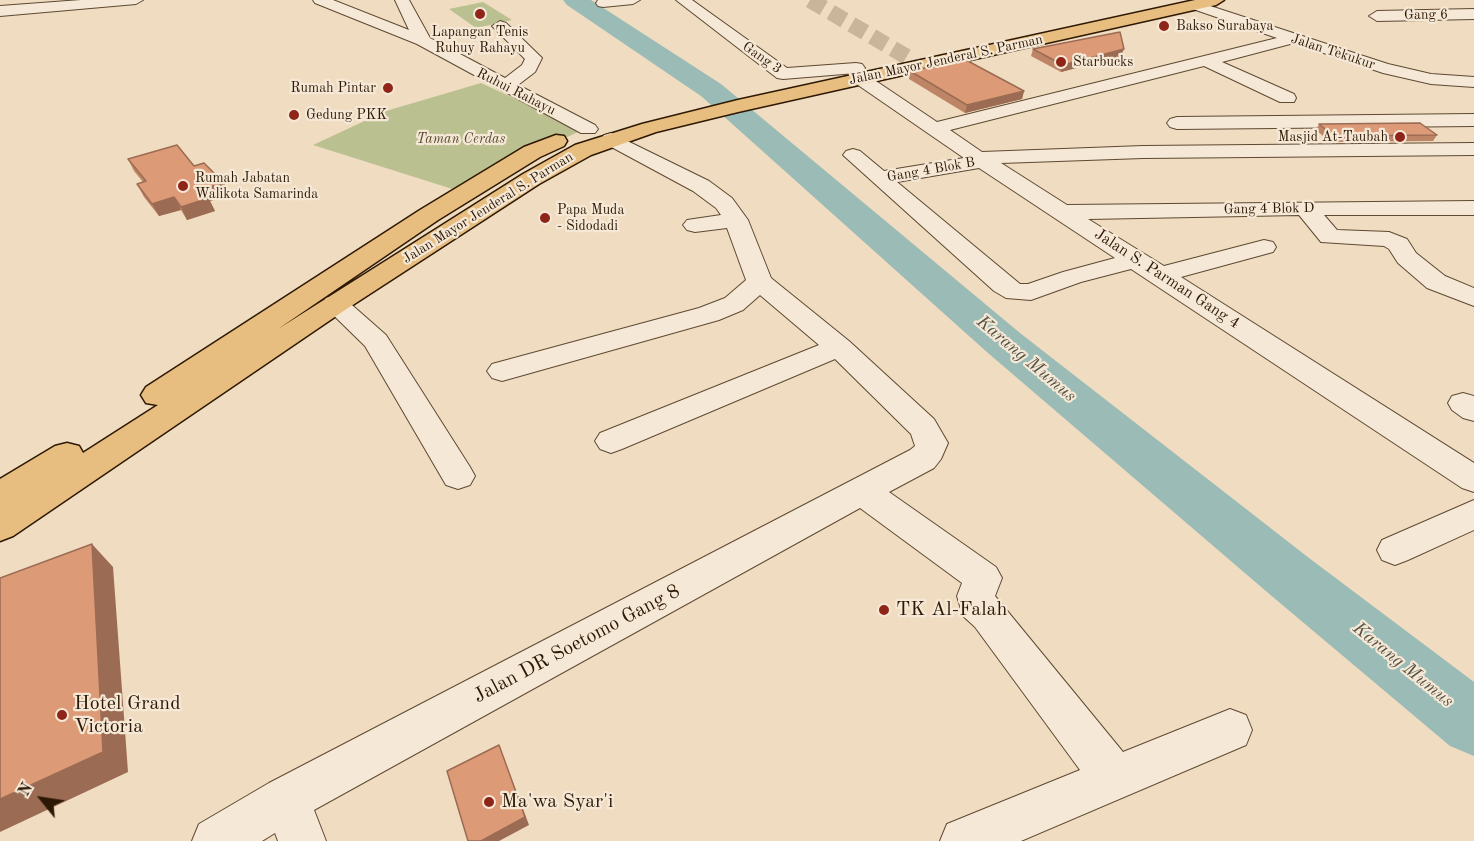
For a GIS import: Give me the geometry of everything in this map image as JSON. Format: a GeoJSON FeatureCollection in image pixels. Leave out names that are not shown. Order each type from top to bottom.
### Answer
{"type":"FeatureCollection","features":[{"type":"Feature","properties":{"kind":"main road","name":"Jalan Mayor Jenderal S. Parman"},"geometry":{"type":"LineString","coordinates":[[859,74],[1172,0]]}},
{"type":"Feature","properties":{"kind":"main road","name":"Jalan Mayor Jenderal S. Parman"},"geometry":{"type":"LineString","coordinates":[[0,497],[101,433],[400,234],[516,175],[566,158],[583,126],[700,109],[1216,0]]}},
{"type":"Feature","properties":{"kind":"main road","name":"Jalan Mayor Jenderal S. Parman"},"geometry":{"type":"LineString","coordinates":[[0,525],[335,304],[516,175]]}},
{"type":"Feature","properties":{"kind":"street"},"geometry":{"type":"LineString","coordinates":[[0,11],[136,0]]}},
{"type":"Feature","properties":{"kind":"street","name":"Ruhui Rahayu"},"geometry":{"type":"LineString","coordinates":[[320,0],[423,41],[505,86],[701,186],[724,203],[736,220],[760,282]]}},
{"type":"Feature","properties":{"kind":"street"},"geometry":{"type":"LineString","coordinates":[[402,0],[423,41]]}},
{"type":"Feature","properties":{"kind":"street"},"geometry":{"type":"LineString","coordinates":[[603,3],[633,0]]}},
{"type":"Feature","properties":{"kind":"street","name":"Gang 3"},"geometry":{"type":"LineString","coordinates":[[683,0],[783,74],[859,74]]}},
{"type":"Feature","properties":{"kind":"street","name":"Jalan Tekukur"},"geometry":{"type":"LineString","coordinates":[[1195,4],[1292,39],[1383,68],[1431,79],[1474,82]]}},
{"type":"Feature","properties":{"kind":"street"},"geometry":{"type":"LineString","coordinates":[[0,27],[42,8]]}},
{"type":"Feature","properties":{"kind":"street","name":"Gang 6"},"geometry":{"type":"LineString","coordinates":[[1377,16],[1474,14]]}},
{"type":"Feature","properties":{"kind":"street"},"geometry":{"type":"LineString","coordinates":[[500,26],[534,58],[529,68],[505,86]]}},
{"type":"Feature","properties":{"kind":"street"},"geometry":{"type":"LineString","coordinates":[[936,129],[1292,39]]}},
{"type":"Feature","properties":{"kind":"street"},"geometry":{"type":"LineString","coordinates":[[1205,60],[1287,98]]}},
{"type":"Feature","properties":{"kind":"street","name":"Jalan S. Parman Gang 4"},"geometry":{"type":"LineString","coordinates":[[859,74],[980,159],[1474,479]]}},
{"type":"Feature","properties":{"kind":"street"},"geometry":{"type":"LineString","coordinates":[[1431,79],[1468,107]]}},
{"type":"Feature","properties":{"kind":"street"},"geometry":{"type":"LineString","coordinates":[[1177,123],[1468,107]]}},
{"type":"Feature","properties":{"kind":"street","name":"Gang 4 Blok B"},"geometry":{"type":"LineString","coordinates":[[880,178],[980,159],[1143,152],[1474,149]]}},
{"type":"Feature","properties":{"kind":"street"},"geometry":{"type":"LineString","coordinates":[[853,155],[1003,285],[1015,292],[1031,292],[1072,277],[1136,260]]}},
{"type":"Feature","properties":{"kind":"street"},"geometry":{"type":"LineString","coordinates":[[1305,208],[1330,237],[1389,240],[1398,244],[1407,258],[1436,282],[1474,297]]}},
{"type":"Feature","properties":{"kind":"street","name":"Gang 4 Blok D"},"geometry":{"type":"LineString","coordinates":[[1063,212],[1474,208]]}},
{"type":"Feature","properties":{"kind":"street"},"geometry":{"type":"LineString","coordinates":[[695,225],[736,220]]}},
{"type":"Feature","properties":{"kind":"street"},"geometry":{"type":"LineString","coordinates":[[1160,275],[1264,248]]}},
{"type":"Feature","properties":{"kind":"street"},"geometry":{"type":"LineString","coordinates":[[502,371],[710,314],[734,304],[760,282],[839,347],[611,441]]}},
{"type":"Feature","properties":{"kind":"street"},"geometry":{"type":"LineString","coordinates":[[335,304],[376,341],[458,476]]}},
{"type":"Feature","properties":{"kind":"street","name":"Jalan DR Soetomo Gang 8"},"geometry":{"type":"LineString","coordinates":[[216,841],[294,820],[862,491],[922,459],[932,444],[923,427],[839,347]]}},
{"type":"Feature","properties":{"kind":"street"},"geometry":{"type":"LineString","coordinates":[[862,491],[983,578],[976,596],[978,604],[989,615],[1114,778]]}},
{"type":"Feature","properties":{"kind":"street"},"geometry":{"type":"LineString","coordinates":[[1395,550],[1474,514]]}},
{"type":"Feature","properties":{"kind":"street"},"geometry":{"type":"LineString","coordinates":[[964,841],[1230,730]]}},
{"type":"Feature","properties":{"kind":"green space","name":"Lapangan Tenis Ruhuy Rahayu"},"geometry":{"type":"Polygon","coordinates":[[[483,2],[512,20],[476,28],[449,9],[483,2]]]}},
{"type":"Feature","properties":{"kind":"green space","name":"Taman Cerdas"},"geometry":{"type":"Polygon","coordinates":[[[481,83],[550,115],[578,132],[524,157],[465,193],[313,145],[386,111],[481,83]]]}},
{"type":"Feature","properties":{"kind":"building"},"geometry":{"type":"Polygon","coordinates":[[[1120,32],[1124,49],[1063,65],[1033,49],[1120,32]]]}},
{"type":"Feature","properties":{"kind":"building"},"geometry":{"type":"Polygon","coordinates":[[[966,60],[1024,91],[967,105],[910,71],[966,60]]]}},
{"type":"Feature","properties":{"kind":"building"},"geometry":{"type":"Polygon","coordinates":[[[1420,123],[1437,135],[1334,136],[1319,124],[1420,123]]]}},
{"type":"Feature","properties":{"kind":"building","name":"Rumah Jabatan Walikota Samarinda"},"geometry":{"type":"Polygon","coordinates":[[[177,145],[194,166],[204,163],[224,183],[202,189],[209,198],[181,207],[174,197],[152,204],[137,184],[146,181],[128,159],[177,145]]]}},
{"type":"Feature","properties":{"kind":"building","name":"Hotel Grand Victoria"},"geometry":{"type":"Polygon","coordinates":[[[92,544],[103,752],[0,799],[0,578],[92,544]]]}},
{"type":"Feature","properties":{"kind":"building","name":"Ma'wa Syar'i"},"geometry":{"type":"Polygon","coordinates":[[[499,745],[525,817],[481,841],[468,841],[447,771],[499,745]]]}},
{"type":"Feature","properties":{"kind":"waterway","name":"Karang Mumus"},"geometry":{"type":"LineString","coordinates":[[575,0],[711,90],[1004,343],[1288,575],[1474,723]]}},
{"type":"Feature","properties":{"kind":"tunnel"},"geometry":{"type":"LineString","coordinates":[[810,0],[907,57]]}},
{"type":"Feature","properties":{"kind":"place","name":"Lapangan Tenis Ruhuy Rahayu"},"geometry":{"type":"Point","coordinates":[480,14]}},
{"type":"Feature","properties":{"kind":"place","name":"Bakso Surabaya"},"geometry":{"type":"Point","coordinates":[1164,26]}},
{"type":"Feature","properties":{"kind":"place","name":"Starbucks"},"geometry":{"type":"Point","coordinates":[1061,62]}},
{"type":"Feature","properties":{"kind":"place","name":"Rumah Pintar"},"geometry":{"type":"Point","coordinates":[388,88]}},
{"type":"Feature","properties":{"kind":"place","name":"Gedung PKK"},"geometry":{"type":"Point","coordinates":[294,115]}},
{"type":"Feature","properties":{"kind":"place","name":"Masjid At-Taubah"},"geometry":{"type":"Point","coordinates":[1400,137]}},
{"type":"Feature","properties":{"kind":"place","name":"Rumah Jabatan Walikota Samarinda"},"geometry":{"type":"Point","coordinates":[183,186]}},
{"type":"Feature","properties":{"kind":"place","name":"Papa Muda - Sidodadi"},"geometry":{"type":"Point","coordinates":[545,218]}},
{"type":"Feature","properties":{"kind":"place","name":"TK Al-Falah"},"geometry":{"type":"Point","coordinates":[884,610]}},
{"type":"Feature","properties":{"kind":"place","name":"Hotel Grand Victoria"},"geometry":{"type":"Point","coordinates":[62,715]}},
{"type":"Feature","properties":{"kind":"place","name":"Ma'wa Syar'i"},"geometry":{"type":"Point","coordinates":[489,802]}}]}
